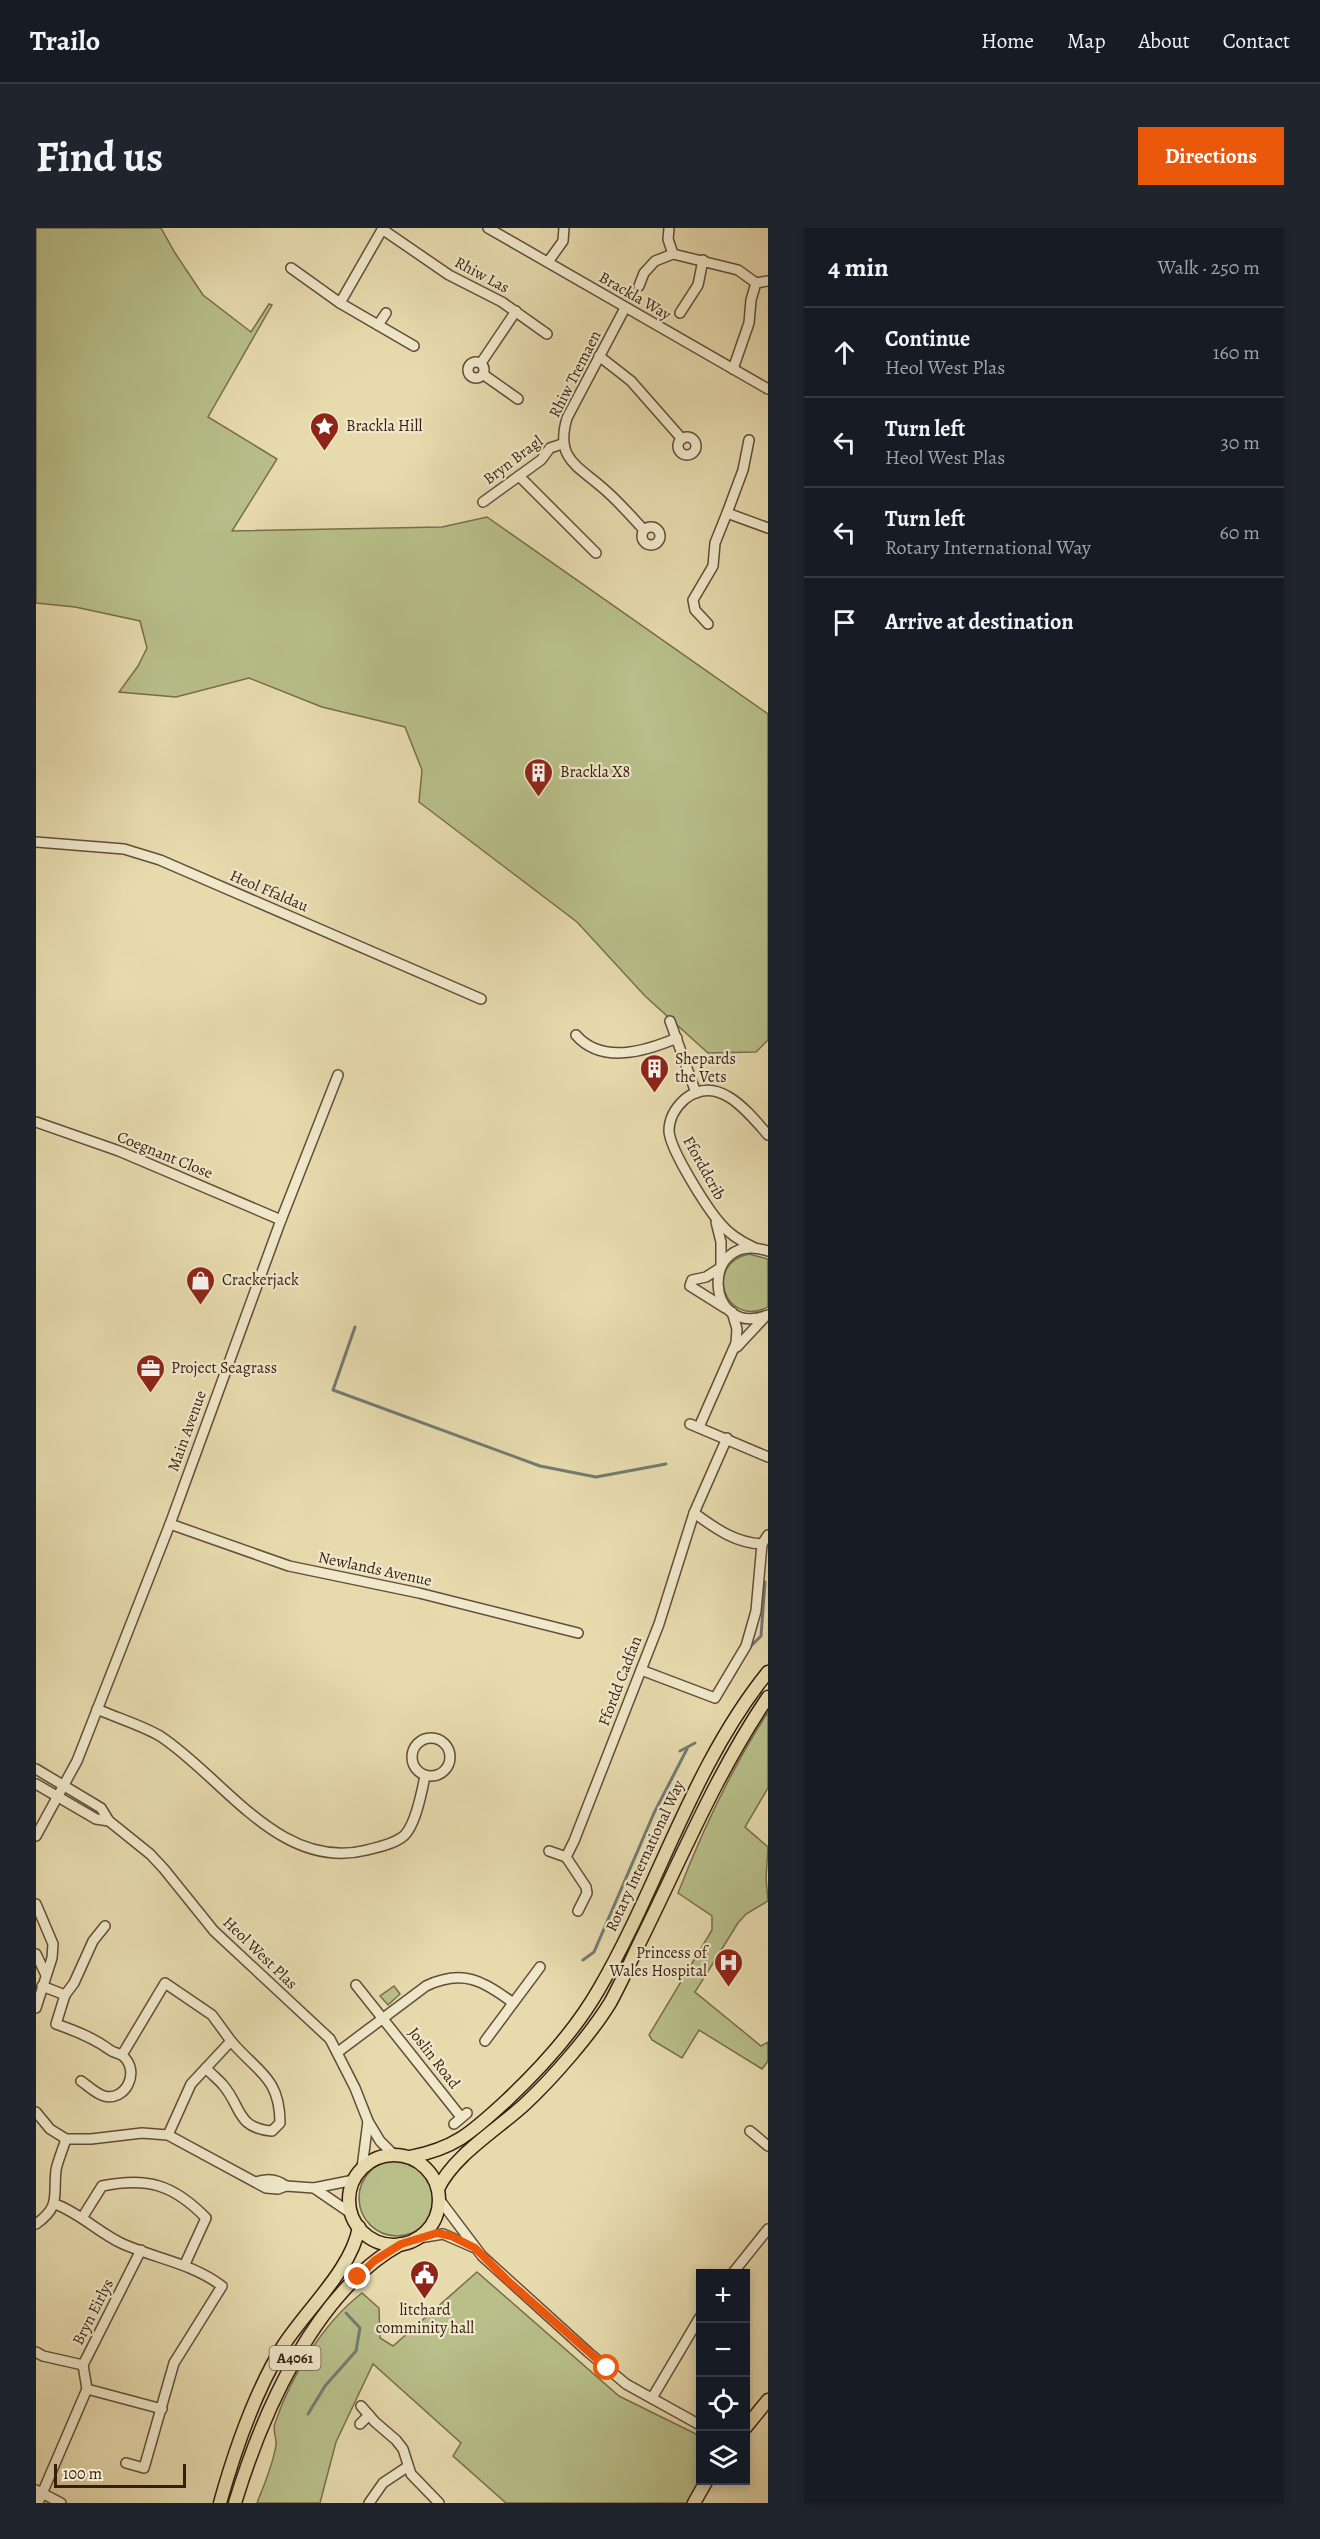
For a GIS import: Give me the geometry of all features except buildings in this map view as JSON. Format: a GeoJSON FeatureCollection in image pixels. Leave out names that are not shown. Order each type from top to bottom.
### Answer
{"type":"FeatureCollection","features":[{"type":"Feature","properties":{"kind":"main road","name":"Rotary International Way"},"geometry":{"type":"LineString","coordinates":[[410,2157],[436,2152],[471,2131],[530,2078],[567,2034],[599,1990],[656,1877],[704,1773],[749,1696],[768,1672]]}},
{"type":"Feature","properties":{"kind":"main road","name":"Rotary International Way"},"geometry":{"type":"LineString","coordinates":[[439,2194],[451,2169],[526,2102],[555,2072],[609,2004],[676,1872],[696,1824],[724,1768],[768,1696]]}},
{"type":"Feature","properties":{"kind":"main road"},"geometry":{"type":"LineString","coordinates":[[393,2154],[410,2157],[428,2169],[439,2194],[437,2214],[430,2228],[418,2238],[401,2244],[382,2243],[359,2228],[352,2214],[349,2197],[354,2180],[363,2168],[372,2161],[393,2154]]}},
{"type":"Feature","properties":{"kind":"main road","name":"A4061"},"geometry":{"type":"LineString","coordinates":[[220,2503],[242,2434],[260,2392],[283,2347],[353,2250],[359,2228]]}},
{"type":"Feature","properties":{"kind":"main road","name":"A4061"},"geometry":{"type":"LineString","coordinates":[[235,2503],[261,2424],[294,2360],[315,2329],[358,2277],[374,2261],[401,2244]]}},
{"type":"Feature","properties":{"kind":"main road"},"geometry":{"type":"LineString","coordinates":[[750,2423],[766,2406]]}},
{"type":"Feature","properties":{"kind":"main road"},"geometry":{"type":"LineString","coordinates":[[694,2503],[705,2485]]}},
{"type":"Feature","properties":{"kind":"street"},"geometry":{"type":"LineString","coordinates":[[340,303],[382,228]]}},
{"type":"Feature","properties":{"kind":"street","name":"Rhiw Las"},"geometry":{"type":"LineString","coordinates":[[382,228],[449,275],[516,311],[536,331],[547,334]]}},
{"type":"Feature","properties":{"kind":"street","name":"Brackla Way"},"geometry":{"type":"LineString","coordinates":[[488,228],[768,389]]}},
{"type":"Feature","properties":{"kind":"street"},"geometry":{"type":"LineString","coordinates":[[548,262],[563,241],[564,228]]}},
{"type":"Feature","properties":{"kind":"street"},"geometry":{"type":"LineString","coordinates":[[669,229],[668,239],[673,254]]}},
{"type":"Feature","properties":{"kind":"street"},"geometry":{"type":"LineString","coordinates":[[639,286],[644,273],[655,261],[673,254],[738,270],[756,283],[768,281]]}},
{"type":"Feature","properties":{"kind":"street"},"geometry":{"type":"LineString","coordinates":[[680,313],[698,285],[703,260]]}},
{"type":"Feature","properties":{"kind":"street"},"geometry":{"type":"LineString","coordinates":[[291,268],[340,303],[414,346]]}},
{"type":"Feature","properties":{"kind":"street"},"geometry":{"type":"LineString","coordinates":[[733,369],[749,323],[751,300],[756,283]]}},
{"type":"Feature","properties":{"kind":"street","name":"Rhiw Tremaen"},"geometry":{"type":"LineString","coordinates":[[625,308],[567,418],[562,434],[562,444],[577,468],[604,489],[644,530]]}},
{"type":"Feature","properties":{"kind":"street"},"geometry":{"type":"LineString","coordinates":[[481,363],[516,311]]}},
{"type":"Feature","properties":{"kind":"street"},"geometry":{"type":"LineString","coordinates":[[378,325],[386,313]]}},
{"type":"Feature","properties":{"kind":"street"},"geometry":{"type":"LineString","coordinates":[[599,356],[631,381],[682,439]]}},
{"type":"Feature","properties":{"kind":"street"},"geometry":{"type":"LineString","coordinates":[[481,363],[471,363],[468,371],[473,378],[484,375]]}},
{"type":"Feature","properties":{"kind":"street"},"geometry":{"type":"LineString","coordinates":[[481,363],[485,369],[484,375]]}},
{"type":"Feature","properties":{"kind":"street"},"geometry":{"type":"LineString","coordinates":[[484,375],[518,399]]}},
{"type":"Feature","properties":{"kind":"street"},"geometry":{"type":"LineString","coordinates":[[708,624],[695,610],[693,600],[713,566],[715,543],[743,470],[749,440]]}},
{"type":"Feature","properties":{"kind":"street","name":"Bryn Bragl"},"geometry":{"type":"LineString","coordinates":[[483,502],[542,460],[550,448],[562,444]]}},
{"type":"Feature","properties":{"kind":"street"},"geometry":{"type":"LineString","coordinates":[[519,476],[596,553]]}},
{"type":"Feature","properties":{"kind":"street"},"geometry":{"type":"LineString","coordinates":[[496,478],[503,488]]}},
{"type":"Feature","properties":{"kind":"street"},"geometry":{"type":"LineString","coordinates":[[727,513],[768,528]]}},
{"type":"Feature","properties":{"kind":"street","name":"Heol Ffaldau"},"geometry":{"type":"LineString","coordinates":[[36,842],[124,849],[160,860],[481,999]]}},
{"type":"Feature","properties":{"kind":"street"},"geometry":{"type":"LineString","coordinates":[[670,1021],[696,1093],[716,1092],[729,1096],[740,1104],[768,1135]]}},
{"type":"Feature","properties":{"kind":"street"},"geometry":{"type":"LineString","coordinates":[[576,1035],[590,1047],[608,1052],[636,1053],[677,1038]]}},
{"type":"Feature","properties":{"kind":"street","name":"Main Avenue"},"geometry":{"type":"LineString","coordinates":[[36,1836],[77,1761],[170,1524],[281,1220],[338,1075]]}},
{"type":"Feature","properties":{"kind":"street","name":"Fforddcrib"},"geometry":{"type":"LineString","coordinates":[[696,1093],[684,1100],[675,1112],[670,1125],[670,1139],[713,1214],[721,1237],[717,1290],[730,1311]]}},
{"type":"Feature","properties":{"kind":"street","name":"Coegnant Close"},"geometry":{"type":"LineString","coordinates":[[36,1122],[118,1151],[281,1220]]}},
{"type":"Feature","properties":{"kind":"street","name":"Fforddcrib"},"geometry":{"type":"LineString","coordinates":[[713,1214],[733,1236],[754,1247],[768,1251]]}},
{"type":"Feature","properties":{"kind":"street"},"geometry":{"type":"LineString","coordinates":[[767,1316],[747,1319],[690,1286],[693,1280],[706,1277],[720,1268],[735,1252],[768,1244]]}},
{"type":"Feature","properties":{"kind":"street"},"geometry":{"type":"LineString","coordinates":[[730,1311],[737,1335],[734,1350],[695,1426],[768,1457]]}},
{"type":"Feature","properties":{"kind":"street"},"geometry":{"type":"LineString","coordinates":[[734,1350],[767,1316]]}},
{"type":"Feature","properties":{"kind":"street","name":"Ffordd Cadfan"},"geometry":{"type":"LineString","coordinates":[[566,1857],[641,1670],[694,1513],[727,1438]]}},
{"type":"Feature","properties":{"kind":"street"},"geometry":{"type":"LineString","coordinates":[[694,1513],[720,1532],[750,1544],[762,1544]]}},
{"type":"Feature","properties":{"kind":"street","name":"Newlands Avenue"},"geometry":{"type":"LineString","coordinates":[[170,1524],[290,1566],[419,1593],[578,1633]]}},
{"type":"Feature","properties":{"kind":"street"},"geometry":{"type":"LineString","coordinates":[[641,1670],[715,1698],[746,1646],[756,1611],[762,1544],[768,1535]]}},
{"type":"Feature","properties":{"kind":"street"},"geometry":{"type":"LineString","coordinates":[[97,1709],[159,1736],[273,1831],[300,1846],[348,1855],[403,1838],[410,1828],[425,1776]]}},
{"type":"Feature","properties":{"kind":"street"},"geometry":{"type":"LineString","coordinates":[[438,1739],[448,1748],[450,1762],[443,1773],[437,1776],[425,1776],[415,1769],[412,1763],[413,1750],[422,1740],[438,1739]]}},
{"type":"Feature","properties":{"kind":"street","name":"Heol West Plas"},"geometry":{"type":"LineString","coordinates":[[36,1769],[101,1808],[109,1821],[150,1854],[182,1889],[214,1931],[330,2039],[368,2121],[380,2141],[393,2154]]}},
{"type":"Feature","properties":{"kind":"street","name":"Heol West Plas"},"geometry":{"type":"LineString","coordinates":[[36,1784],[96,1819],[109,1821]]}},
{"type":"Feature","properties":{"kind":"street"},"geometry":{"type":"LineString","coordinates":[[549,1851],[566,1857],[586,1887],[587,1893],[578,1911]]}},
{"type":"Feature","properties":{"kind":"street"},"geometry":{"type":"LineString","coordinates":[[36,1904],[53,1944],[52,1958],[36,2008]]}},
{"type":"Feature","properties":{"kind":"street"},"geometry":{"type":"LineString","coordinates":[[81,2081],[104,2096],[116,2095],[128,2086],[132,2078],[130,2066],[122,2055],[112,2052],[95,2039],[56,2024],[65,1995],[74,1983],[93,1941],[105,1926]]}},
{"type":"Feature","properties":{"kind":"street"},"geometry":{"type":"LineString","coordinates":[[36,1954],[46,1975]]}},
{"type":"Feature","properties":{"kind":"street"},"geometry":{"type":"LineString","coordinates":[[485,2041],[540,1967]]}},
{"type":"Feature","properties":{"kind":"street"},"geometry":{"type":"LineString","coordinates":[[338,2052],[426,1986],[441,1979],[468,1978],[492,1987],[513,2003]]}},
{"type":"Feature","properties":{"kind":"street"},"geometry":{"type":"LineString","coordinates":[[122,2055],[165,1983],[212,2015],[243,2055],[264,2072],[280,2101],[280,2123],[272,2131],[256,2130],[240,2117],[224,2086],[206,2068]]}},
{"type":"Feature","properties":{"kind":"street","name":"Joslin Road"},"geometry":{"type":"LineString","coordinates":[[356,1985],[461,2118]]}},
{"type":"Feature","properties":{"kind":"street"},"geometry":{"type":"LineString","coordinates":[[42,1986],[65,1995]]}},
{"type":"Feature","properties":{"kind":"street"},"geometry":{"type":"LineString","coordinates":[[168,2135],[191,2084],[231,2041]]}},
{"type":"Feature","properties":{"kind":"street"},"geometry":{"type":"LineString","coordinates":[[36,2112],[50,2129],[66,2139],[91,2139],[142,2133],[168,2135],[256,2182],[265,2179],[280,2181],[286,2186],[314,2188],[354,2180]]}},
{"type":"Feature","properties":{"kind":"street","name":"Heol West Plas"},"geometry":{"type":"LineString","coordinates":[[363,2168],[368,2121]]}},
{"type":"Feature","properties":{"kind":"street"},"geometry":{"type":"LineString","coordinates":[[750,2131],[768,2146]]}},
{"type":"Feature","properties":{"kind":"street"},"geometry":{"type":"LineString","coordinates":[[36,2224],[47,2216],[55,2204],[56,2170],[66,2139]]}},
{"type":"Feature","properties":{"kind":"street"},"geometry":{"type":"LineString","coordinates":[[82,2218],[102,2186],[144,2181],[161,2185],[195,2206],[206,2218],[185,2264]]}},
{"type":"Feature","properties":{"kind":"street"},"geometry":{"type":"LineString","coordinates":[[314,2188],[352,2214]]}},
{"type":"Feature","properties":{"kind":"street"},"geometry":{"type":"LineString","coordinates":[[439,2194],[475,2248],[508,2281],[594,2358],[626,2384],[696,2423]]}},
{"type":"Feature","properties":{"kind":"street"},"geometry":{"type":"LineString","coordinates":[[55,2204],[70,2210],[107,2235],[141,2250],[185,2264],[205,2273],[222,2286],[174,2363],[144,2468],[126,2463]]}},
{"type":"Feature","properties":{"kind":"street"},"geometry":{"type":"LineString","coordinates":[[736,2269],[768,2229]]}},
{"type":"Feature","properties":{"kind":"street"},"geometry":{"type":"LineString","coordinates":[[418,2238],[443,2234],[475,2248]]}},
{"type":"Feature","properties":{"kind":"street","name":"Bryn Eirlys"},"geometry":{"type":"LineString","coordinates":[[87,2389],[83,2364],[141,2250]]}},
{"type":"Feature","properties":{"kind":"street"},"geometry":{"type":"LineString","coordinates":[[652,2398],[696,2323]]}},
{"type":"Feature","properties":{"kind":"street"},"geometry":{"type":"LineString","coordinates":[[37,2356],[83,2364]]}},
{"type":"Feature","properties":{"kind":"street"},"geometry":{"type":"LineString","coordinates":[[61,2503],[39,2496],[87,2389],[162,2409]]}},
{"type":"Feature","properties":{"kind":"street"},"geometry":{"type":"LineString","coordinates":[[361,2406],[396,2440],[403,2449],[411,2474],[439,2503]]}},
{"type":"Feature","properties":{"kind":"street"},"geometry":{"type":"LineString","coordinates":[[360,2424],[369,2415]]}},
{"type":"Feature","properties":{"kind":"street"},"geometry":{"type":"LineString","coordinates":[[370,2502],[383,2483],[407,2467]]}},
{"type":"Feature","properties":{"kind":"green space"},"geometry":{"type":"Polygon","coordinates":[[[36,228],[161,228],[203,295],[251,332],[269,304],[272,305],[208,417],[277,459],[232,531],[442,527],[487,517],[768,714],[768,1040],[756,1052],[708,1053],[645,996],[577,922],[419,802],[422,770],[405,727],[322,707],[249,678],[176,697],[119,692],[138,666],[147,648],[140,621],[75,607],[36,603],[36,228]]]}},
{"type":"Feature","properties":{"kind":"green space"},"geometry":{"type":"Polygon","coordinates":[[[749,1254],[768,1259],[768,1307],[753,1311],[741,1309],[731,1303],[725,1292],[723,1281],[726,1270],[735,1260],[749,1254]]]}},
{"type":"Feature","properties":{"kind":"green space"},"geometry":{"type":"Polygon","coordinates":[[[768,1712],[768,1788],[745,1827],[768,1847],[766,1878],[768,1901],[746,1914],[738,1923],[695,1992],[761,2046],[768,2042],[768,2061],[762,2069],[699,2030],[682,2058],[652,2040],[649,2035],[712,1930],[712,1916],[678,1893],[718,1800],[768,1712]]]}},
{"type":"Feature","properties":{"kind":"green space"},"geometry":{"type":"Polygon","coordinates":[[[394,1986],[400,1994],[388,2005],[380,1996],[394,1986]]]}},
{"type":"Feature","properties":{"kind":"green space"},"geometry":{"type":"Polygon","coordinates":[[[390,2160],[404,2160],[418,2166],[429,2177],[435,2191],[432,2213],[424,2225],[404,2236],[390,2236],[376,2230],[365,2219],[359,2205],[359,2191],[365,2177],[376,2166],[390,2160]]]}},
{"type":"Feature","properties":{"kind":"green space"},"geometry":{"type":"Polygon","coordinates":[[[477,2272],[619,2396],[696,2434],[696,2485],[698,2485],[692,2503],[506,2503],[453,2456],[461,2443],[373,2364],[336,2442],[320,2503],[257,2503],[273,2460],[276,2442],[274,2426],[282,2405],[299,2369],[334,2319],[362,2293],[379,2308],[380,2338],[393,2346],[477,2272]]]}},
{"type":"Feature","properties":{"kind":"waterway"},"geometry":{"type":"LineString","coordinates":[[355,1327],[333,1390],[540,1466],[596,1477],[666,1464]]}},
{"type":"Feature","properties":{"kind":"waterway"},"geometry":{"type":"LineString","coordinates":[[748,1649],[761,1636],[765,1582]]}},
{"type":"Feature","properties":{"kind":"waterway"},"geometry":{"type":"LineString","coordinates":[[680,1751],[695,1743]]}},
{"type":"Feature","properties":{"kind":"waterway"},"geometry":{"type":"LineString","coordinates":[[583,1960],[594,1952],[654,1813],[687,1749]]}},
{"type":"Feature","properties":{"kind":"waterway"},"geometry":{"type":"LineString","coordinates":[[308,2414],[325,2386],[356,2351],[360,2328],[346,2313]]}},
{"type":"Feature","properties":{"kind":"place","name":"Brackla Hill"},"geometry":{"type":"Point","coordinates":[325,452]}},
{"type":"Feature","properties":{"kind":"place","name":"Brackla X8"},"geometry":{"type":"Point","coordinates":[539,798]}},
{"type":"Feature","properties":{"kind":"place","name":"Shepards the Vets"},"geometry":{"type":"Point","coordinates":[654,1094]}},
{"type":"Feature","properties":{"kind":"place","name":"Crackerjack"},"geometry":{"type":"Point","coordinates":[201,1306]}},
{"type":"Feature","properties":{"kind":"place","name":"Project Seagrass"},"geometry":{"type":"Point","coordinates":[150,1394]}},
{"type":"Feature","properties":{"kind":"place","name":"Princess of Wales Hospital"},"geometry":{"type":"Point","coordinates":[728,1988]}},
{"type":"Feature","properties":{"kind":"place","name":"litchard comminity hall"},"geometry":{"type":"Point","coordinates":[425,2300]}},
{"type":"Feature","properties":{"kind":"route"},"geometry":{"type":"LineString","coordinates":[[358,2277],[374,2261],[401,2244],[437,2233],[451,2236],[475,2248],[508,2281],[607,2368]]}}]}
